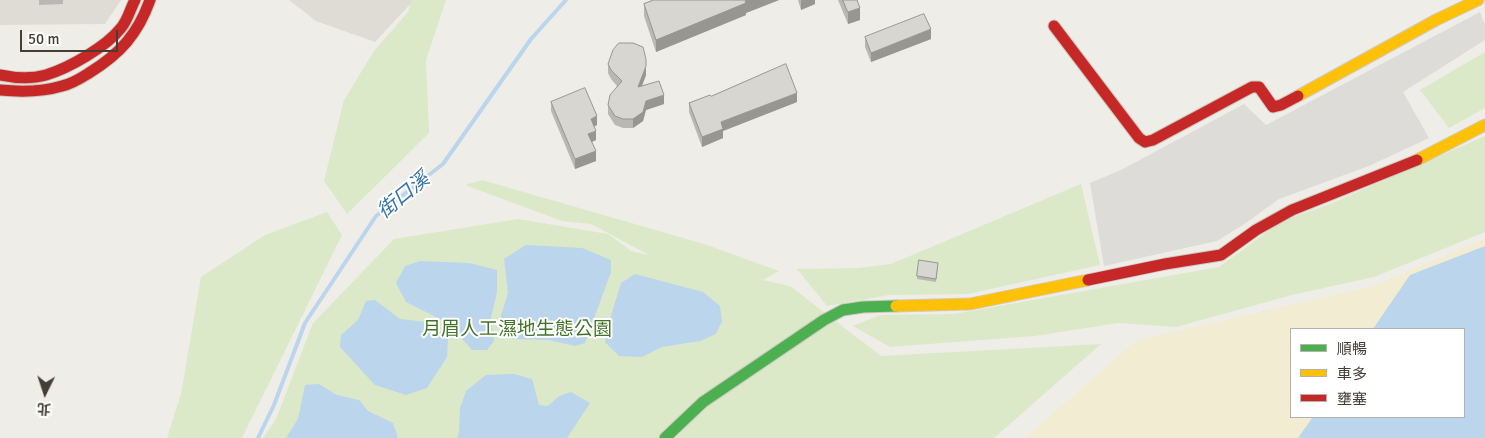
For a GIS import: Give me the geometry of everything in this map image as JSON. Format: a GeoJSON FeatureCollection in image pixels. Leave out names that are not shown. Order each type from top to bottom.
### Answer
{"type":"FeatureCollection","features":[{"type":"Feature","properties":{"kind":"street"},"geometry":{"type":"LineString","coordinates":[[0,75],[8,77],[46,75],[81,59],[100,47],[121,28],[135,0]]}},
{"type":"Feature","properties":{"kind":"street"},"geometry":{"type":"LineString","coordinates":[[0,90],[28,92],[68,84],[84,76],[113,58],[132,36],[150,0]]}},
{"type":"Feature","properties":{"kind":"street"},"geometry":{"type":"LineString","coordinates":[[1054,26],[1139,138],[1145,142],[1153,140],[1252,87],[1259,87],[1273,107],[1281,106],[1436,20],[1478,0]]}},
{"type":"Feature","properties":{"kind":"street"},"geometry":{"type":"LineString","coordinates":[[665,438],[703,402],[824,320],[843,310],[863,306],[970,304],[1166,264],[1221,255],[1256,230],[1292,210],[1422,158],[1485,125]]}},
{"type":"Feature","properties":{"kind":"shaded area"},"geometry":{"type":"Polygon","coordinates":[[[0,0],[121,0],[105,24],[0,25],[0,0]]]}},
{"type":"Feature","properties":{"kind":"shaded area"},"geometry":{"type":"Polygon","coordinates":[[[289,0],[414,0],[375,42],[316,21],[289,0]]]}},
{"type":"Feature","properties":{"kind":"shaded area"},"geometry":{"type":"Polygon","coordinates":[[[1480,12],[1485,25],[1485,40],[1403,92],[1429,138],[1369,166],[1279,199],[1217,241],[1104,266],[1090,183],[1123,169],[1244,104],[1266,125],[1480,12]]]}},
{"type":"Feature","properties":{"kind":"green space"},"geometry":{"type":"Polygon","coordinates":[[[411,0],[446,0],[426,60],[429,133],[347,214],[324,181],[344,100],[374,51],[408,12],[411,0]]]}},
{"type":"Feature","properties":{"kind":"green space"},"geometry":{"type":"Polygon","coordinates":[[[1485,52],[1485,108],[1449,128],[1420,90],[1485,52]]]}},
{"type":"Feature","properties":{"kind":"green space"},"geometry":{"type":"Polygon","coordinates":[[[1485,136],[1485,232],[1374,277],[1292,295],[1176,327],[1118,323],[1035,336],[890,347],[853,326],[880,315],[954,314],[1219,267],[1282,221],[1330,204],[1485,136]]]}},
{"type":"Feature","properties":{"kind":"green space","name":"月眉人工濕地生態公園"},"geometry":{"type":"Polygon","coordinates":[[[482,180],[704,244],[779,271],[763,280],[790,286],[881,356],[1101,344],[994,438],[263,438],[276,419],[313,323],[394,239],[518,219],[608,234],[631,251],[649,255],[591,224],[562,221],[465,185],[482,180]]]}},
{"type":"Feature","properties":{"kind":"green space"},"geometry":{"type":"Polygon","coordinates":[[[1081,184],[1100,265],[968,294],[889,295],[827,306],[797,269],[858,268],[891,264],[1081,184]]]}},
{"type":"Feature","properties":{"kind":"green space"},"geometry":{"type":"Polygon","coordinates":[[[327,212],[342,235],[242,438],[167,438],[181,394],[201,277],[265,235],[327,212]]]}},
{"type":"Feature","properties":{"kind":"sand"},"geometry":{"type":"Polygon","coordinates":[[[1485,238],[1485,438],[1025,438],[1137,340],[1374,286],[1485,238]]]}},
{"type":"Feature","properties":{"kind":"water"},"geometry":{"type":"Polygon","coordinates":[[[526,245],[582,248],[611,260],[611,272],[585,343],[575,346],[548,340],[511,339],[499,322],[508,293],[504,259],[526,245]]]}},
{"type":"Feature","properties":{"kind":"water"},"geometry":{"type":"Polygon","coordinates":[[[1485,246],[1485,438],[1298,438],[1312,418],[1465,418],[1465,328],[1374,328],[1410,275],[1485,246]]]}},
{"type":"Feature","properties":{"kind":"water"},"geometry":{"type":"Polygon","coordinates":[[[420,261],[469,263],[497,270],[497,292],[491,318],[494,341],[487,350],[472,350],[448,323],[406,302],[396,283],[405,266],[420,261]]]}},
{"type":"Feature","properties":{"kind":"water"},"geometry":{"type":"Polygon","coordinates":[[[635,274],[703,292],[720,306],[722,321],[716,334],[700,341],[662,347],[642,357],[619,356],[605,342],[621,283],[635,274]]]}},
{"type":"Feature","properties":{"kind":"water"},"geometry":{"type":"Polygon","coordinates":[[[375,300],[400,319],[426,322],[448,338],[447,357],[427,388],[406,395],[375,385],[340,347],[341,335],[358,320],[366,301],[375,300]]]}},
{"type":"Feature","properties":{"kind":"water"},"geometry":{"type":"Polygon","coordinates":[[[514,374],[532,379],[539,405],[548,406],[559,396],[571,392],[590,403],[567,438],[457,438],[460,408],[466,391],[486,375],[514,374]]]}},
{"type":"Feature","properties":{"kind":"water"},"geometry":{"type":"Polygon","coordinates":[[[319,384],[337,395],[359,400],[368,411],[393,423],[398,438],[286,438],[298,419],[305,385],[319,384]]]}},
{"type":"Feature","properties":{"kind":"building"},"geometry":{"type":"Polygon","coordinates":[[[654,0],[748,0],[745,1],[746,3],[656,40],[644,4],[654,0]]]}},
{"type":"Feature","properties":{"kind":"building"},"geometry":{"type":"Polygon","coordinates":[[[843,0],[857,0],[860,8],[848,12],[843,0]]]}},
{"type":"Feature","properties":{"kind":"building"},"geometry":{"type":"Polygon","coordinates":[[[924,14],[931,29],[871,53],[865,37],[924,14]]]}},
{"type":"Feature","properties":{"kind":"building"},"geometry":{"type":"Polygon","coordinates":[[[619,43],[633,43],[643,47],[646,66],[638,87],[659,81],[664,95],[646,101],[643,112],[633,119],[623,119],[615,116],[608,105],[610,95],[622,81],[608,64],[613,50],[619,43]]]}},
{"type":"Feature","properties":{"kind":"building"},"geometry":{"type":"Polygon","coordinates":[[[786,64],[797,93],[721,122],[723,129],[702,137],[689,103],[711,96],[786,64]]]}},
{"type":"Feature","properties":{"kind":"building"},"geometry":{"type":"Polygon","coordinates":[[[585,88],[597,116],[591,119],[596,131],[588,134],[596,151],[575,159],[551,102],[585,88]]]}},
{"type":"Feature","properties":{"kind":"building"},"geometry":{"type":"Polygon","coordinates":[[[919,260],[938,263],[936,279],[917,276],[919,260]]]}},
{"type":"Feature","properties":{"kind":"waterway","name":"街口溪"},"geometry":{"type":"LineString","coordinates":[[258,438],[274,405],[305,323],[376,216],[443,164],[531,39],[566,0]]}},
{"type":"Feature","properties":{"kind":"traffic: fast"},"geometry":{"type":"LineString","coordinates":[[665,438],[703,402],[824,320],[843,310],[896,306]]}},
{"type":"Feature","properties":{"kind":"traffic: slow"},"geometry":{"type":"LineString","coordinates":[[1298,96],[1436,20],[1478,0]]}},
{"type":"Feature","properties":{"kind":"traffic: slow"},"geometry":{"type":"LineString","coordinates":[[1417,160],[1485,125]]}},
{"type":"Feature","properties":{"kind":"traffic: slow"},"geometry":{"type":"LineString","coordinates":[[896,306],[970,304],[1088,280]]}},
{"type":"Feature","properties":{"kind":"traffic: jam"},"geometry":{"type":"LineString","coordinates":[[0,75],[23,78],[41,76],[76,62],[97,49],[121,28],[135,0]]}},
{"type":"Feature","properties":{"kind":"traffic: jam"},"geometry":{"type":"LineString","coordinates":[[0,90],[23,91],[54,88],[69,84],[83,77],[119,51],[127,42],[140,23],[150,0]]}},
{"type":"Feature","properties":{"kind":"traffic: jam"},"geometry":{"type":"LineString","coordinates":[[1054,26],[1139,138],[1145,142],[1153,140],[1252,87],[1259,87],[1273,107],[1298,96]]}},
{"type":"Feature","properties":{"kind":"traffic: jam"},"geometry":{"type":"LineString","coordinates":[[1088,280],[1165,264],[1221,255],[1256,230],[1292,210],[1417,160]]}}]}
